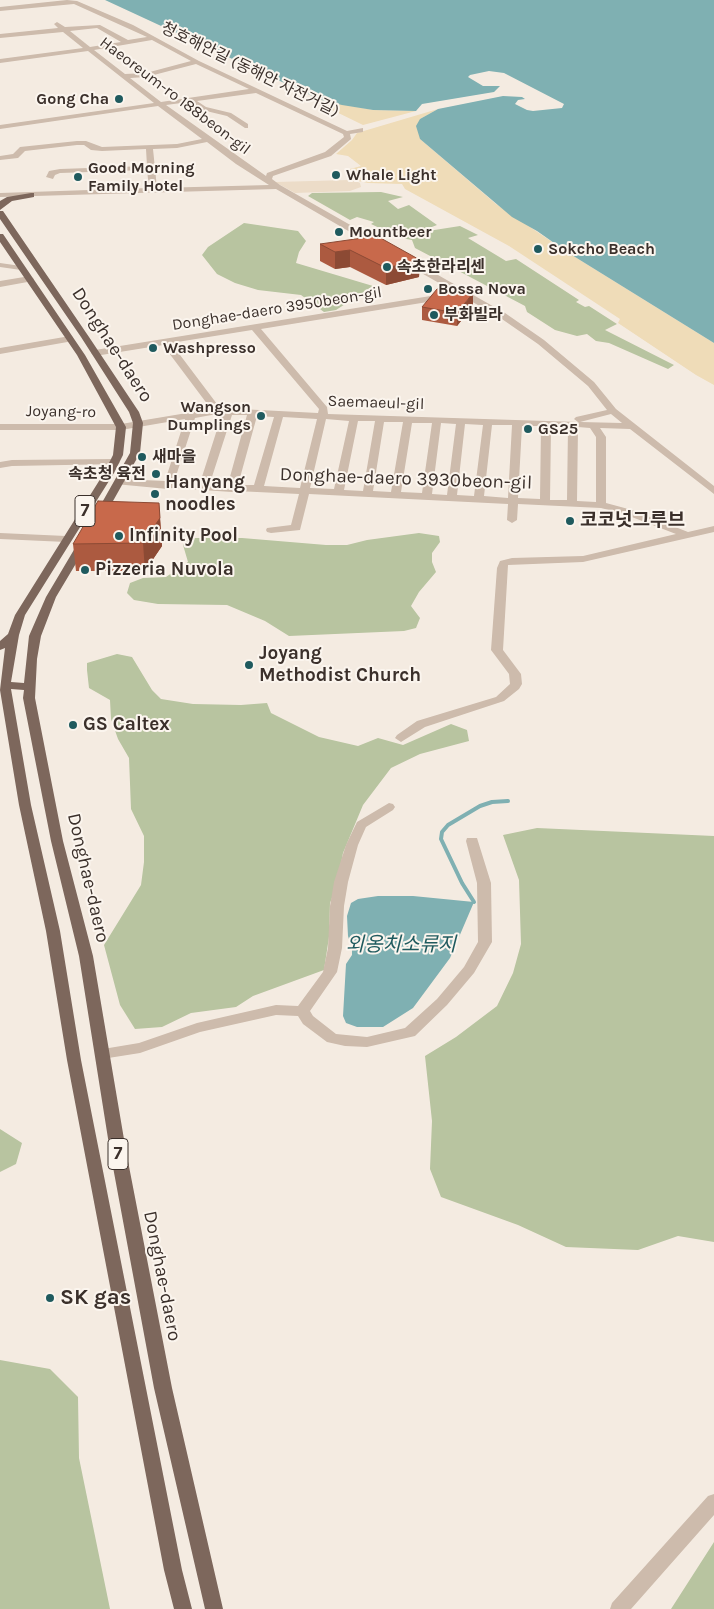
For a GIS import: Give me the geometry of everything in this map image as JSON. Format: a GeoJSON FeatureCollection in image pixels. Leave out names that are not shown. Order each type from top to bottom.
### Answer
{"type":"FeatureCollection","features":[{"type":"Feature","properties":{"kind":"main road"},"geometry":{"type":"LineString","coordinates":[[0,208],[1,204],[10,199],[26,195]]}},
{"type":"Feature","properties":{"kind":"main road","name":"Donghae-daero"},"geometry":{"type":"LineString","coordinates":[[0,213],[4,222],[85,337],[134,412],[138,423],[135,453],[96,521]]}},
{"type":"Feature","properties":{"kind":"main road","name":"Donghae-daero"},"geometry":{"type":"LineString","coordinates":[[0,236],[81,355],[121,427],[118,455],[115,462],[23,609],[13,635],[3,691],[12,729],[27,814],[53,931],[74,1060],[173,1570],[183,1609]]}},
{"type":"Feature","properties":{"kind":"main road"},"geometry":{"type":"LineString","coordinates":[[70,339],[85,337]]}},
{"type":"Feature","properties":{"kind":"main road","name":"Donghae-daero"},"geometry":{"type":"LineString","coordinates":[[86,538],[42,617],[33,648],[29,692],[57,841],[86,956],[118,1152],[163,1388],[214,1609]]}},
{"type":"Feature","properties":{"kind":"main road"},"geometry":{"type":"LineString","coordinates":[[0,647],[13,635]]}},
{"type":"Feature","properties":{"kind":"main road"},"geometry":{"type":"LineString","coordinates":[[3,691],[29,692]]}},
{"type":"Feature","properties":{"kind":"main road"},"geometry":{"type":"LineString","coordinates":[[0,715],[12,729]]}},
{"type":"Feature","properties":{"kind":"street"},"geometry":{"type":"LineString","coordinates":[[0,9],[72,1]]}},
{"type":"Feature","properties":{"kind":"street","name":"청호해안길 (동해안 자전거길)"},"geometry":{"type":"LineString","coordinates":[[72,1],[154,38],[197,62],[346,133],[348,137],[328,154],[270,175],[268,179],[277,187]]}},
{"type":"Feature","properties":{"kind":"street"},"geometry":{"type":"LineString","coordinates":[[89,18],[105,15]]}},
{"type":"Feature","properties":{"kind":"street","name":"Haeoreum-ro 188beon-gil"},"geometry":{"type":"LineString","coordinates":[[81,20],[57,24],[207,140],[277,187],[386,249]]}},
{"type":"Feature","properties":{"kind":"street"},"geometry":{"type":"LineString","coordinates":[[0,36],[98,26],[125,41]]}},
{"type":"Feature","properties":{"kind":"street"},"geometry":{"type":"LineString","coordinates":[[0,61],[154,38]]}},
{"type":"Feature","properties":{"kind":"street"},"geometry":{"type":"LineString","coordinates":[[125,76],[146,75],[197,62]]}},
{"type":"Feature","properties":{"kind":"street"},"geometry":{"type":"LineString","coordinates":[[0,127],[259,90]]}},
{"type":"Feature","properties":{"kind":"street"},"geometry":{"type":"LineString","coordinates":[[191,100],[204,109],[230,114],[245,126]]}},
{"type":"Feature","properties":{"kind":"street"},"geometry":{"type":"LineString","coordinates":[[346,133],[360,130]]}},
{"type":"Feature","properties":{"kind":"street"},"geometry":{"type":"LineString","coordinates":[[0,158],[15,156],[23,149],[77,142],[86,143],[94,148],[177,146],[207,140]]}},
{"type":"Feature","properties":{"kind":"street"},"geometry":{"type":"LineString","coordinates":[[149,147],[153,191]]}},
{"type":"Feature","properties":{"kind":"street"},"geometry":{"type":"LineString","coordinates":[[50,177],[52,173],[60,171],[151,168]]}},
{"type":"Feature","properties":{"kind":"street"},"geometry":{"type":"LineString","coordinates":[[0,196],[277,187]]}},
{"type":"Feature","properties":{"kind":"street"},"geometry":{"type":"LineString","coordinates":[[0,190],[26,195]]}},
{"type":"Feature","properties":{"kind":"street"},"geometry":{"type":"LineString","coordinates":[[394,254],[502,315],[541,342],[591,384],[613,411],[714,491]]}},
{"type":"Feature","properties":{"kind":"street"},"geometry":{"type":"LineString","coordinates":[[0,265],[21,268]]}},
{"type":"Feature","properties":{"kind":"street"},"geometry":{"type":"LineString","coordinates":[[0,284],[30,279]]}},
{"type":"Feature","properties":{"kind":"street","name":"Donghae-daero 3950beon-gil"},"geometry":{"type":"LineString","coordinates":[[95,353],[464,293]]}},
{"type":"Feature","properties":{"kind":"street"},"geometry":{"type":"LineString","coordinates":[[255,328],[324,409],[296,528],[271,530]]}},
{"type":"Feature","properties":{"kind":"street"},"geometry":{"type":"LineString","coordinates":[[0,351],[70,339]]}},
{"type":"Feature","properties":{"kind":"street"},"geometry":{"type":"LineString","coordinates":[[165,342],[216,411]]}},
{"type":"Feature","properties":{"kind":"street","name":"Saemaeul-gil"},"geometry":{"type":"LineString","coordinates":[[121,427],[216,411],[380,419],[632,426]]}},
{"type":"Feature","properties":{"kind":"street"},"geometry":{"type":"LineString","coordinates":[[572,504],[571,424],[578,420],[613,411]]}},
{"type":"Feature","properties":{"kind":"street"},"geometry":{"type":"LineString","coordinates":[[204,487],[228,412]]}},
{"type":"Feature","properties":{"kind":"street"},"geometry":{"type":"LineString","coordinates":[[232,489],[253,412]]}},
{"type":"Feature","properties":{"kind":"street"},"geometry":{"type":"LineString","coordinates":[[258,490],[279,414]]}},
{"type":"Feature","properties":{"kind":"street"},"geometry":{"type":"LineString","coordinates":[[168,486],[190,415]]}},
{"type":"Feature","properties":{"kind":"street"},"geometry":{"type":"LineString","coordinates":[[338,493],[354,418]]}},
{"type":"Feature","properties":{"kind":"street"},"geometry":{"type":"LineString","coordinates":[[367,494],[380,419]]}},
{"type":"Feature","properties":{"kind":"street"},"geometry":{"type":"LineString","coordinates":[[396,495],[408,420]]}},
{"type":"Feature","properties":{"kind":"street"},"geometry":{"type":"LineString","coordinates":[[427,496],[437,421]]}},
{"type":"Feature","properties":{"kind":"street"},"geometry":{"type":"LineString","coordinates":[[452,497],[461,421]]}},
{"type":"Feature","properties":{"kind":"street"},"geometry":{"type":"LineString","coordinates":[[479,499],[488,422]]}},
{"type":"Feature","properties":{"kind":"street"},"geometry":{"type":"LineString","coordinates":[[512,520],[517,423]]}},
{"type":"Feature","properties":{"kind":"street"},"geometry":{"type":"LineString","coordinates":[[545,502],[546,424]]}},
{"type":"Feature","properties":{"kind":"street"},"geometry":{"type":"LineString","coordinates":[[593,425],[601,437],[601,506]]}},
{"type":"Feature","properties":{"kind":"street","name":"Joyang-ro"},"geometry":{"type":"LineString","coordinates":[[0,426],[121,427]]}},
{"type":"Feature","properties":{"kind":"street"},"geometry":{"type":"LineString","coordinates":[[0,465],[12,463],[115,462]]}},
{"type":"Feature","properties":{"kind":"street","name":"Donghae-daero 3930beon-gil"},"geometry":{"type":"LineString","coordinates":[[119,482],[232,489],[514,500],[601,506],[628,512],[687,535]]}},
{"type":"Feature","properties":{"kind":"street"},"geometry":{"type":"LineString","coordinates":[[401,738],[421,724],[500,699],[513,689],[516,684],[515,674],[497,650],[502,568],[504,563],[512,561],[583,559],[714,529]]}},
{"type":"Feature","properties":{"kind":"street"},"geometry":{"type":"LineString","coordinates":[[0,536],[66,539]]}},
{"type":"Feature","properties":{"kind":"street"},"geometry":{"type":"LineString","coordinates":[[302,1011],[330,972],[335,948],[337,906],[341,882],[352,845],[361,825],[389,807]]}},
{"type":"Feature","properties":{"kind":"street"},"geometry":{"type":"LineString","coordinates":[[302,1011],[308,1020],[332,1038],[345,1041],[367,1042],[388,1039],[410,1032],[442,1002],[469,970],[485,942],[484,883],[472,841]]}},
{"type":"Feature","properties":{"kind":"street"},"geometry":{"type":"LineString","coordinates":[[102,1054],[140,1048],[198,1028],[276,1010],[302,1011]]}},
{"type":"Feature","properties":{"kind":"street"},"geometry":{"type":"LineString","coordinates":[[619,1609],[714,1502]]}},
{"type":"Feature","properties":{"kind":"green space"},"geometry":{"type":"Polygon","coordinates":[[[381,192],[403,197],[388,201],[398,209],[409,205],[437,225],[424,230],[460,226],[478,235],[468,238],[506,261],[516,259],[579,300],[576,302],[585,307],[589,306],[617,324],[605,330],[674,365],[668,369],[609,343],[596,341],[587,334],[577,336],[555,330],[527,312],[525,306],[415,248],[412,240],[401,238],[371,224],[374,222],[357,217],[350,220],[308,196],[312,193],[381,192]]]}},
{"type":"Feature","properties":{"kind":"green space"},"geometry":{"type":"Polygon","coordinates":[[[244,223],[298,231],[306,241],[299,252],[296,263],[373,286],[336,310],[324,312],[301,295],[258,290],[235,283],[217,274],[202,255],[208,247],[244,223]]]}},
{"type":"Feature","properties":{"kind":"green space"},"geometry":{"type":"Polygon","coordinates":[[[419,533],[439,536],[440,542],[432,553],[432,562],[436,572],[419,592],[411,606],[420,618],[416,628],[404,631],[289,636],[265,621],[227,605],[158,604],[134,600],[127,593],[130,583],[143,578],[166,577],[188,562],[183,545],[189,538],[242,538],[347,545],[367,540],[419,533]]]}},
{"type":"Feature","properties":{"kind":"green space"},"geometry":{"type":"Polygon","coordinates":[[[117,654],[132,657],[152,690],[161,699],[193,704],[241,705],[267,703],[271,713],[319,737],[358,746],[378,738],[403,745],[451,724],[467,730],[469,741],[420,754],[391,768],[363,805],[343,853],[337,885],[330,903],[329,937],[324,970],[253,996],[236,1007],[191,1013],[162,1027],[135,1029],[120,1005],[104,945],[141,885],[144,862],[144,836],[131,809],[129,758],[118,739],[111,719],[110,700],[89,688],[87,670],[87,663],[117,654]]]}},
{"type":"Feature","properties":{"kind":"green space"},"geometry":{"type":"Polygon","coordinates":[[[537,828],[714,836],[714,1242],[678,1236],[638,1250],[566,1247],[518,1225],[441,1197],[430,1169],[432,1121],[425,1056],[456,1037],[497,1006],[513,973],[521,944],[519,880],[503,835],[537,828]]]}},
{"type":"Feature","properties":{"kind":"green space"},"geometry":{"type":"Polygon","coordinates":[[[0,1129],[22,1143],[16,1164],[0,1172],[0,1129]]]}},
{"type":"Feature","properties":{"kind":"green space"},"geometry":{"type":"Polygon","coordinates":[[[0,1360],[50,1369],[78,1397],[79,1458],[110,1609],[0,1609],[0,1360]]]}},
{"type":"Feature","properties":{"kind":"green space"},"geometry":{"type":"Polygon","coordinates":[[[714,1542],[714,1609],[671,1609],[714,1542]]]}},
{"type":"Feature","properties":{"kind":"sand"},"geometry":{"type":"Polygon","coordinates":[[[321,100],[373,110],[416,111],[363,125],[320,104],[321,100]]]}},
{"type":"Feature","properties":{"kind":"sand","name":"Sokcho Beach"},"geometry":{"type":"Polygon","coordinates":[[[438,109],[420,119],[420,139],[496,204],[567,252],[714,343],[714,385],[618,323],[620,319],[509,246],[405,189],[402,184],[368,183],[349,179],[353,175],[350,169],[361,166],[348,156],[336,154],[357,133],[438,109]]]}},
{"type":"Feature","properties":{"kind":"shaded area"},"geometry":{"type":"Polygon","coordinates":[[[349,180],[360,183],[361,187],[350,191],[295,193],[275,182],[349,180]]]}},
{"type":"Feature","properties":{"kind":"water"},"geometry":{"type":"Polygon","coordinates":[[[105,0],[714,0],[714,343],[512,217],[420,139],[416,126],[420,119],[438,109],[503,96],[522,97],[525,99],[518,100],[515,104],[533,111],[562,108],[564,104],[504,73],[489,71],[468,77],[483,86],[500,86],[494,92],[422,104],[416,111],[373,110],[342,105],[321,100],[105,0]]]}},
{"type":"Feature","properties":{"kind":"water","name":"외옹치소류지"},"geometry":{"type":"Polygon","coordinates":[[[378,896],[413,896],[474,902],[450,958],[413,1008],[383,1027],[357,1027],[346,1023],[343,1016],[346,964],[352,955],[348,936],[347,916],[351,903],[358,899],[378,896]]]}},
{"type":"Feature","properties":{"kind":"building"},"geometry":{"type":"Polygon","coordinates":[[[377,236],[420,260],[386,268],[350,250],[335,252],[320,244],[377,236]]]}},
{"type":"Feature","properties":{"kind":"building"},"geometry":{"type":"Polygon","coordinates":[[[443,288],[473,293],[457,313],[422,307],[437,289],[443,288]]]}},
{"type":"Feature","properties":{"kind":"building"},"geometry":{"type":"Polygon","coordinates":[[[98,501],[159,503],[160,518],[143,543],[73,544],[98,501]]]}},
{"type":"Feature","properties":{"kind":"waterway"},"geometry":{"type":"LineString","coordinates":[[474,902],[462,883],[441,839],[442,832],[448,825],[480,806],[492,802],[508,801]]}},
{"type":"Feature","properties":{"kind":"place","name":"Gong Cha"},"geometry":{"type":"Point","coordinates":[119,99]}},
{"type":"Feature","properties":{"kind":"place","name":"Whale Light"},"geometry":{"type":"Point","coordinates":[336,175]}},
{"type":"Feature","properties":{"kind":"place","name":"Good Morning Family Hotel"},"geometry":{"type":"Point","coordinates":[78,177]}},
{"type":"Feature","properties":{"kind":"place","name":"Mountbeer"},"geometry":{"type":"Point","coordinates":[339,232]}},
{"type":"Feature","properties":{"kind":"place","name":"Sokcho Beach"},"geometry":{"type":"Point","coordinates":[538,249]}},
{"type":"Feature","properties":{"kind":"place","name":"속초한라리센"},"geometry":{"type":"Point","coordinates":[387,267]}},
{"type":"Feature","properties":{"kind":"place","name":"Bossa Nova"},"geometry":{"type":"Point","coordinates":[428,289]}},
{"type":"Feature","properties":{"kind":"place","name":"부화빌라"},"geometry":{"type":"Point","coordinates":[434,315]}},
{"type":"Feature","properties":{"kind":"place","name":"Washpresso"},"geometry":{"type":"Point","coordinates":[153,348]}},
{"type":"Feature","properties":{"kind":"place","name":"Wangson Dumplings"},"geometry":{"type":"Point","coordinates":[261,416]}},
{"type":"Feature","properties":{"kind":"place","name":"GS25"},"geometry":{"type":"Point","coordinates":[528,429]}},
{"type":"Feature","properties":{"kind":"place","name":"새마을"},"geometry":{"type":"Point","coordinates":[142,457]}},
{"type":"Feature","properties":{"kind":"place","name":"속초청 육전"},"geometry":{"type":"Point","coordinates":[156,474]}},
{"type":"Feature","properties":{"kind":"place","name":"Hanyang noodles"},"geometry":{"type":"Point","coordinates":[155,494]}},
{"type":"Feature","properties":{"kind":"place","name":"코코넛그루브"},"geometry":{"type":"Point","coordinates":[570,521]}},
{"type":"Feature","properties":{"kind":"place","name":"Infinity Pool"},"geometry":{"type":"Point","coordinates":[119,536]}},
{"type":"Feature","properties":{"kind":"place","name":"Pizzeria Nuvola"},"geometry":{"type":"Point","coordinates":[85,570]}},
{"type":"Feature","properties":{"kind":"place","name":"Joyang Methodist Church"},"geometry":{"type":"Point","coordinates":[249,665]}},
{"type":"Feature","properties":{"kind":"place","name":"GS Caltex"},"geometry":{"type":"Point","coordinates":[73,725]}},
{"type":"Feature","properties":{"kind":"place","name":"SK gas"},"geometry":{"type":"Point","coordinates":[50,1298]}}]}
